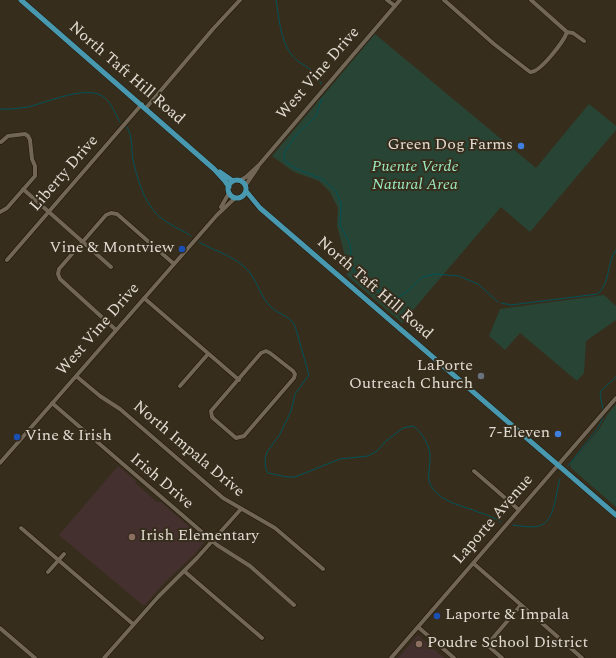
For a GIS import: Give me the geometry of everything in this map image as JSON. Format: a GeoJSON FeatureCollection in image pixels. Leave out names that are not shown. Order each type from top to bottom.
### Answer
{"type":"FeatureCollection","features":[{"type":"Feature","properties":{"kind":"main road","name":"North Taft Hill Road"},"geometry":{"type":"LineString","coordinates":[[21,0],[142,104],[214,169],[225,181],[229,190]]}},
{"type":"Feature","properties":{"kind":"main road","name":"North Taft Hill Road"},"geometry":{"type":"LineString","coordinates":[[214,169],[236,181]]}},
{"type":"Feature","properties":{"kind":"main road"},"geometry":{"type":"LineString","coordinates":[[236,181],[246,188]]}},
{"type":"Feature","properties":{"kind":"main road","name":"West Vine Drive"},"geometry":{"type":"LineString","coordinates":[[229,190],[236,181]]}},
{"type":"Feature","properties":{"kind":"main road","name":"North Taft Hill Road"},"geometry":{"type":"LineString","coordinates":[[246,188],[260,208],[616,515]]}},
{"type":"Feature","properties":{"kind":"main road","name":"West Vine Drive"},"geometry":{"type":"LineString","coordinates":[[238,198],[246,188]]}},
{"type":"Feature","properties":{"kind":"main road"},"geometry":{"type":"LineString","coordinates":[[229,190],[238,198]]}},
{"type":"Feature","properties":{"kind":"main road","name":"North Taft Hill Road"},"geometry":{"type":"LineString","coordinates":[[238,198],[260,208]]}},
{"type":"Feature","properties":{"kind":"street"},"geometry":{"type":"LineString","coordinates":[[146,108],[213,29],[240,0]]}},
{"type":"Feature","properties":{"kind":"street"},"geometry":{"type":"LineString","coordinates":[[387,0],[394,6]]}},
{"type":"Feature","properties":{"kind":"street","name":"West Vine Drive"},"geometry":{"type":"LineString","coordinates":[[236,181],[246,177],[259,165],[400,0]]}},
{"type":"Feature","properties":{"kind":"street"},"geometry":{"type":"LineString","coordinates":[[444,0],[494,44],[527,70],[532,72],[541,67],[562,42],[567,32]]}},
{"type":"Feature","properties":{"kind":"street"},"geometry":{"type":"LineString","coordinates":[[531,0],[567,32],[573,33],[584,41]]}},
{"type":"Feature","properties":{"kind":"street","name":"Liberty Drive"},"geometry":{"type":"LineString","coordinates":[[6,260],[142,104]]}},
{"type":"Feature","properties":{"kind":"street"},"geometry":{"type":"LineString","coordinates":[[0,212],[7,208],[35,176],[36,169],[32,158],[30,140],[25,134],[8,136],[1,142]]}},
{"type":"Feature","properties":{"kind":"street","name":"West Vine Drive"},"geometry":{"type":"LineString","coordinates":[[246,188],[259,165]]}},
{"type":"Feature","properties":{"kind":"street"},"geometry":{"type":"LineString","coordinates":[[23,189],[112,267]]}},
{"type":"Feature","properties":{"kind":"street","name":"West Vine Drive"},"geometry":{"type":"LineString","coordinates":[[217,215],[229,190]]}},
{"type":"Feature","properties":{"kind":"street","name":"West Vine Drive"},"geometry":{"type":"LineString","coordinates":[[0,463],[217,215],[238,198]]}},
{"type":"Feature","properties":{"kind":"street"},"geometry":{"type":"LineString","coordinates":[[116,330],[60,280],[58,275],[59,269],[106,215],[112,213],[117,214],[174,264]]}},
{"type":"Feature","properties":{"kind":"street"},"geometry":{"type":"LineString","coordinates":[[144,298],[239,380]]}},
{"type":"Feature","properties":{"kind":"street"},"geometry":{"type":"LineString","coordinates":[[266,351],[270,352],[295,374],[294,378],[244,436],[240,438],[233,436],[214,419],[211,414],[213,408],[239,380],[261,353],[266,351]]}},
{"type":"Feature","properties":{"kind":"street"},"geometry":{"type":"LineString","coordinates":[[180,386],[208,354]]}},
{"type":"Feature","properties":{"kind":"street","name":"North Impala Drive"},"geometry":{"type":"LineString","coordinates":[[76,376],[100,396],[120,409],[223,498],[275,528],[323,569]]}},
{"type":"Feature","properties":{"kind":"street","name":"Laporte Avenue"},"geometry":{"type":"LineString","coordinates":[[391,658],[616,398]]}},
{"type":"Feature","properties":{"kind":"street","name":"Irish Drive"},"geometry":{"type":"LineString","coordinates":[[52,404],[227,553],[250,566],[294,605]]}},
{"type":"Feature","properties":{"kind":"street"},"geometry":{"type":"LineString","coordinates":[[474,471],[519,510]]}},
{"type":"Feature","properties":{"kind":"street"},"geometry":{"type":"LineString","coordinates":[[104,658],[166,588],[213,541],[241,509]]}},
{"type":"Feature","properties":{"kind":"street"},"geometry":{"type":"LineString","coordinates":[[21,528],[133,624]]}},
{"type":"Feature","properties":{"kind":"street"},"geometry":{"type":"LineString","coordinates":[[48,572],[64,554]]}},
{"type":"Feature","properties":{"kind":"street"},"geometry":{"type":"LineString","coordinates":[[472,563],[582,658]]}},
{"type":"Feature","properties":{"kind":"street"},"geometry":{"type":"LineString","coordinates":[[184,571],[262,638]]}},
{"type":"Feature","properties":{"kind":"street"},"geometry":{"type":"LineString","coordinates":[[502,658],[487,645],[521,605]]}},
{"type":"Feature","properties":{"kind":"street"},"geometry":{"type":"LineString","coordinates":[[418,627],[454,658]]}},
{"type":"Feature","properties":{"kind":"street"},"geometry":{"type":"LineString","coordinates":[[0,628],[35,658]]}},
{"type":"Feature","properties":{"kind":"shaded area","name":"Irish Elementary"},"geometry":{"type":"Polygon","coordinates":[[[118,466],[157,502],[161,502],[205,541],[193,556],[165,582],[144,606],[59,535],[118,466]]]}},
{"type":"Feature","properties":{"kind":"shaded area","name":"Poudre School District"},"geometry":{"type":"Polygon","coordinates":[[[417,636],[419,636],[444,658],[398,658],[417,636]]]}},
{"type":"Feature","properties":{"kind":"green space","name":"Puente Verde Natural Area"},"geometry":{"type":"Polygon","coordinates":[[[375,34],[536,168],[589,104],[616,126],[616,130],[530,232],[501,207],[402,323],[346,275],[349,271],[337,226],[338,208],[330,192],[319,181],[294,172],[272,156],[375,34]]]}},
{"type":"Feature","properties":{"kind":"green space"},"geometry":{"type":"Polygon","coordinates":[[[604,295],[616,306],[616,320],[586,341],[584,373],[577,381],[520,333],[505,350],[489,336],[500,309],[604,295]]]}},
{"type":"Feature","properties":{"kind":"green space"},"geometry":{"type":"Polygon","coordinates":[[[616,404],[616,507],[571,468],[570,464],[600,428],[607,415],[616,404]]]}},
{"type":"Feature","properties":{"kind":"waterway"},"geometry":{"type":"LineString","coordinates":[[276,0],[280,28],[287,48],[299,62],[315,74],[321,84]]}},
{"type":"Feature","properties":{"kind":"waterway"},"geometry":{"type":"LineString","coordinates":[[0,109],[28,107],[67,95],[89,93],[98,94],[105,98],[112,106],[120,122]]}},
{"type":"Feature","properties":{"kind":"waterway"},"geometry":{"type":"LineString","coordinates":[[322,98],[316,116],[296,135],[284,153],[284,157],[286,162],[295,168],[324,180],[336,191],[341,204],[340,225],[350,244],[352,267],[358,277],[390,298],[399,297],[409,290],[422,277],[436,274],[459,276],[478,284],[498,302]]}},
{"type":"Feature","properties":{"kind":"waterway"},"geometry":{"type":"LineString","coordinates":[[127,127],[132,143],[133,160],[138,179],[149,205],[162,219],[191,236]]}},
{"type":"Feature","properties":{"kind":"waterway"},"geometry":{"type":"LineString","coordinates":[[199,242],[233,259],[245,267],[253,277],[268,303],[274,310],[289,318],[296,329],[309,375],[295,394],[291,411],[280,434],[267,452],[265,460],[268,473],[295,477],[340,459],[368,456],[377,451],[386,441],[403,428],[413,426],[423,436],[429,449],[429,479],[434,490],[449,501],[487,515],[501,522]]}},
{"type":"Feature","properties":{"kind":"waterway"},"geometry":{"type":"LineString","coordinates":[[501,303],[511,305],[598,294],[605,284],[611,261],[616,250]]}},
{"type":"Feature","properties":{"kind":"waterway"},"geometry":{"type":"LineString","coordinates":[[603,409],[600,394],[601,391],[616,377]]}},
{"type":"Feature","properties":{"kind":"waterway"},"geometry":{"type":"LineString","coordinates":[[568,466],[598,428],[603,418]]}},
{"type":"Feature","properties":{"kind":"waterway"},"geometry":{"type":"LineString","coordinates":[[513,525],[533,527],[545,523],[552,513],[560,479]]}},
{"type":"Feature","properties":{"kind":"place","name":"Green Dog Farms"},"geometry":{"type":"Point","coordinates":[521,146]}},
{"type":"Feature","properties":{"kind":"place","name":"Vine & Montview"},"geometry":{"type":"Point","coordinates":[182,249]}},
{"type":"Feature","properties":{"kind":"place","name":"LaPorte Outreach Church"},"geometry":{"type":"Point","coordinates":[481,376]}},
{"type":"Feature","properties":{"kind":"place","name":"7-Eleven"},"geometry":{"type":"Point","coordinates":[558,434]}},
{"type":"Feature","properties":{"kind":"place","name":"Vine & Irish"},"geometry":{"type":"Point","coordinates":[17,437]}},
{"type":"Feature","properties":{"kind":"place","name":"Irish Elementary"},"geometry":{"type":"Point","coordinates":[132,537]}},
{"type":"Feature","properties":{"kind":"place","name":"Laporte & Impala"},"geometry":{"type":"Point","coordinates":[437,616]}},
{"type":"Feature","properties":{"kind":"place","name":"Poudre School District"},"geometry":{"type":"Point","coordinates":[419,644]}}]}
